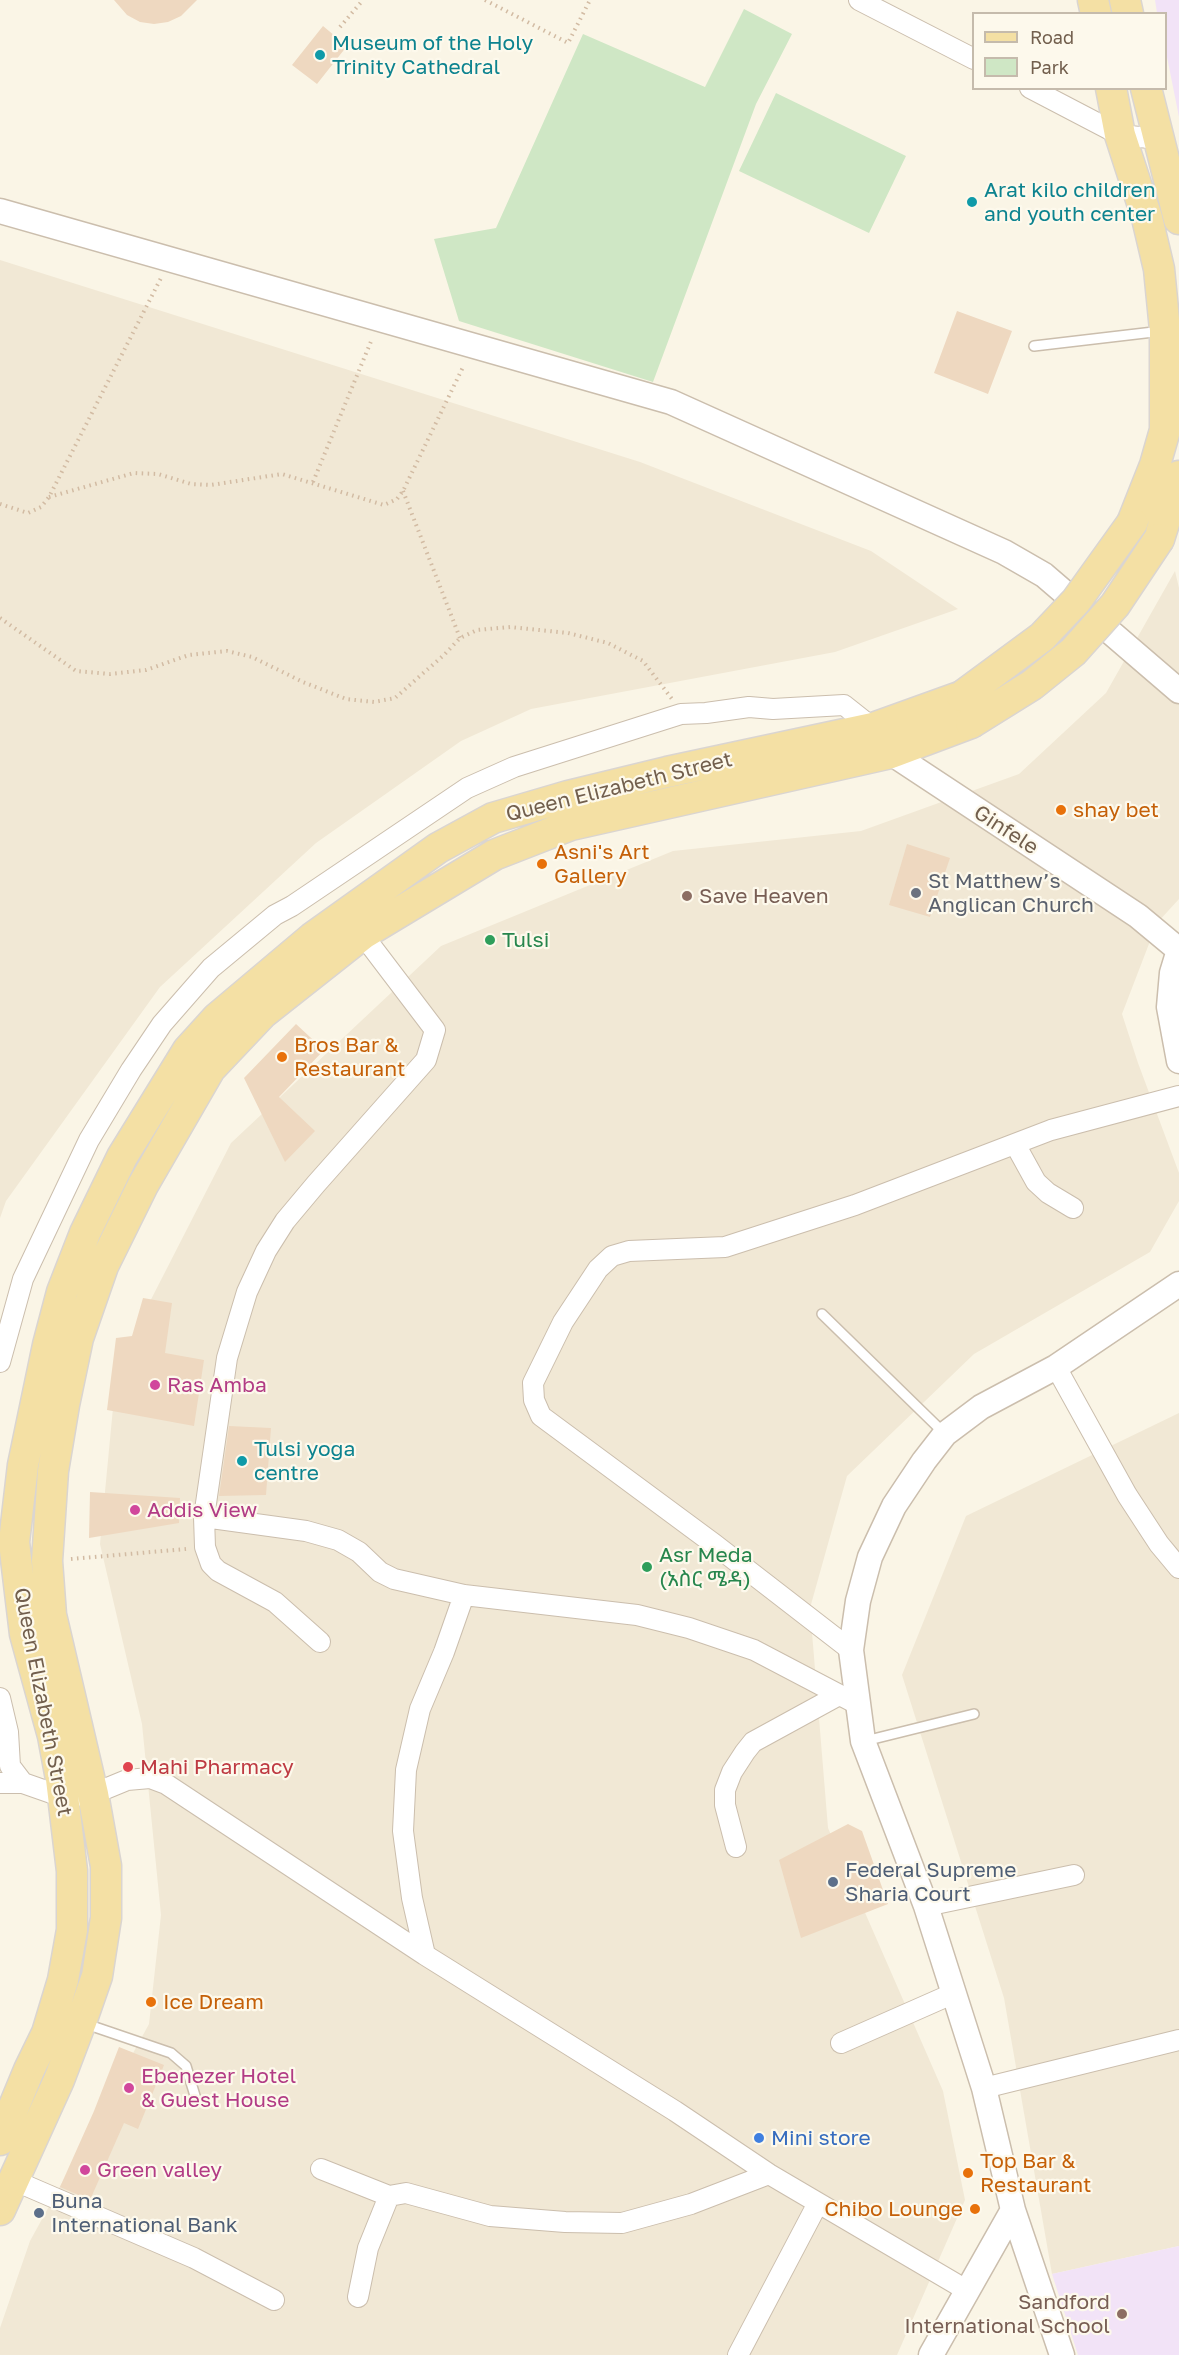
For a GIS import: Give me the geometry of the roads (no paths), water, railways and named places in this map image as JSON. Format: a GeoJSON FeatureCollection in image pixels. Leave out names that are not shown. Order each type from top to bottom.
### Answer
{"type":"FeatureCollection","features":[{"type":"Feature","properties":{"kind":"main road","name":"Queen Elizabeth Street"},"geometry":{"type":"LineString","coordinates":[[0,2210],[59,2080],[81,2022],[97,1977],[106,1918],[106,1866],[93,1794],[51,1616],[47,1561],[53,1471],[78,1338],[103,1266],[143,1185],[210,1069],[229,1047],[355,924],[438,848],[494,818],[568,796],[667,772],[967,710],[1076,601],[1132,524],[1155,465],[1165,430],[1165,330],[1159,269],[1147,218],[1120,135],[1111,90]]}},
{"type":"Feature","properties":{"kind":"main road"},"geometry":{"type":"LineString","coordinates":[[1147,90],[1164,139],[1179,219]]}},
{"type":"Feature","properties":{"kind":"main road","name":"Queen Elizabeth Street"},"geometry":{"type":"LineString","coordinates":[[0,2140],[47,2033],[63,1980],[70,1940],[72,1871],[63,1797],[53,1736],[25,1634],[14,1542],[23,1465],[48,1345],[62,1292],[86,1233],[122,1157],[188,1050],[217,1018],[312,938],[355,924],[494,855],[571,825],[891,753],[967,710],[1032,685],[1073,652],[1115,604],[1159,539],[1178,484]]}},
{"type":"Feature","properties":{"kind":"street"},"geometry":{"type":"LineString","coordinates":[[859,0],[972,58]]}},
{"type":"Feature","properties":{"kind":"street"},"geometry":{"type":"LineString","coordinates":[[1034,90],[1120,135],[1164,139]]}},
{"type":"Feature","properties":{"kind":"street"},"geometry":{"type":"LineString","coordinates":[[0,211],[670,402],[1004,552],[1044,575],[1179,691]]}},
{"type":"Feature","properties":{"kind":"street"},"geometry":{"type":"LineString","coordinates":[[0,1362],[23,1279],[89,1140],[131,1070],[162,1024],[211,968],[275,915],[292,906],[467,788],[514,767],[681,714],[706,713],[749,706],[773,709],[844,705],[873,728],[891,753]]}},
{"type":"Feature","properties":{"kind":"street","name":"Ginfele"},"geometry":{"type":"LineString","coordinates":[[891,753],[1138,916],[1179,950]]}},
{"type":"Feature","properties":{"kind":"street"},"geometry":{"type":"LineString","coordinates":[[320,1642],[275,1602],[218,1571],[211,1564],[205,1547],[204,1517],[227,1358],[247,1292],[266,1251],[285,1221],[310,1191],[426,1060],[435,1030],[355,924]]}},
{"type":"Feature","properties":{"kind":"street"},"geometry":{"type":"LineString","coordinates":[[1177,1050],[1169,1007],[1172,973],[1179,950]]}},
{"type":"Feature","properties":{"kind":"street"},"geometry":{"type":"LineString","coordinates":[[851,1650],[714,1544],[541,1416],[534,1400],[533,1383],[563,1322],[598,1269],[612,1256],[629,1251],[725,1247],[855,1205],[1051,1130],[1179,1096]]}},
{"type":"Feature","properties":{"kind":"street"},"geometry":{"type":"LineString","coordinates":[[1015,1144],[1036,1182],[1048,1193],[1073,1208]]}},
{"type":"Feature","properties":{"kind":"street"},"geometry":{"type":"LineString","coordinates":[[1062,2355],[1013,2210],[984,2088],[952,1994],[926,1905],[848,1699],[851,1650],[858,1601],[870,1557],[894,1506],[945,1434],[981,1407],[1056,1366],[1179,1284]]}},
{"type":"Feature","properties":{"kind":"street"},"geometry":{"type":"LineString","coordinates":[[1056,1366],[1128,1495],[1159,1544],[1179,1568]]}},
{"type":"Feature","properties":{"kind":"street"},"geometry":{"type":"LineString","coordinates":[[204,1517],[306,1531],[338,1540],[359,1552],[380,1572],[394,1579],[464,1595],[636,1616],[689,1628],[754,1650],[848,1699]]}},
{"type":"Feature","properties":{"kind":"street"},"geometry":{"type":"LineString","coordinates":[[425,1954],[412,1898],[403,1831],[406,1770],[420,1709],[444,1652],[464,1595]]}},
{"type":"Feature","properties":{"kind":"street"},"geometry":{"type":"LineString","coordinates":[[0,1698],[8,1732],[10,1766],[23,1783]]}},
{"type":"Feature","properties":{"kind":"street"},"geometry":{"type":"LineString","coordinates":[[736,1847],[725,1805],[725,1790],[732,1772],[753,1742],[848,1699]]}},
{"type":"Feature","properties":{"kind":"street"},"geometry":{"type":"LineString","coordinates":[[0,1783],[23,1783],[63,1797],[93,1794],[127,1780],[150,1778],[166,1784],[425,1954],[675,2111],[769,2174],[968,2291]]}},
{"type":"Feature","properties":{"kind":"street"},"geometry":{"type":"LineString","coordinates":[[926,1905],[1074,1875]]}},
{"type":"Feature","properties":{"kind":"street"},"geometry":{"type":"LineString","coordinates":[[841,2043],[952,1994]]}},
{"type":"Feature","properties":{"kind":"street"},"geometry":{"type":"LineString","coordinates":[[984,2088],[1179,2040]]}},
{"type":"Feature","properties":{"kind":"street"},"geometry":{"type":"LineString","coordinates":[[321,2169],[389,2196],[406,2193],[489,2216],[565,2222],[622,2223],[691,2204],[769,2174]]}},
{"type":"Feature","properties":{"kind":"street"},"geometry":{"type":"LineString","coordinates":[[13,2180],[194,2258],[274,2300]]}},
{"type":"Feature","properties":{"kind":"street"},"geometry":{"type":"LineString","coordinates":[[358,2297],[368,2248],[389,2196]]}},
{"type":"Feature","properties":{"kind":"street"},"geometry":{"type":"LineString","coordinates":[[738,2355],[818,2203]]}},
{"type":"Feature","properties":{"kind":"street"},"geometry":{"type":"LineString","coordinates":[[931,2355],[1013,2210]]}},
{"type":"Feature","properties":{"kind":"lane"},"geometry":{"type":"LineString","coordinates":[[1034,346],[1165,330]]}},
{"type":"Feature","properties":{"kind":"lane"},"geometry":{"type":"LineString","coordinates":[[822,1314],[945,1434]]}},
{"type":"Feature","properties":{"kind":"lane"},"geometry":{"type":"LineString","coordinates":[[863,1741],[974,1714]]}},
{"type":"Feature","properties":{"kind":"lane"},"geometry":{"type":"LineString","coordinates":[[81,2022],[171,2053],[186,2066],[195,2099]]}},
{"type":"Feature","properties":{"kind":"place","name":"Museum of the Holy Trinity Cathedral"},"geometry":{"type":"Point","coordinates":[320,55]}},
{"type":"Feature","properties":{"kind":"place","name":"Arat kilo children and youth center"},"geometry":{"type":"Point","coordinates":[972,202]}},
{"type":"Feature","properties":{"kind":"place","name":"shay bet"},"geometry":{"type":"Point","coordinates":[1061,810]}},
{"type":"Feature","properties":{"kind":"place","name":"Asni's Art Gallery"},"geometry":{"type":"Point","coordinates":[542,864]}},
{"type":"Feature","properties":{"kind":"place","name":"St Matthew’s Anglican Church"},"geometry":{"type":"Point","coordinates":[916,893]}},
{"type":"Feature","properties":{"kind":"place","name":"Save Heaven"},"geometry":{"type":"Point","coordinates":[687,896]}},
{"type":"Feature","properties":{"kind":"place","name":"Tulsi"},"geometry":{"type":"Point","coordinates":[490,940]}},
{"type":"Feature","properties":{"kind":"place","name":"Bros Bar & Restaurant"},"geometry":{"type":"Point","coordinates":[282,1057]}},
{"type":"Feature","properties":{"kind":"place","name":"Ras Amba"},"geometry":{"type":"Point","coordinates":[155,1385]}},
{"type":"Feature","properties":{"kind":"place","name":"Tulsi yoga centre"},"geometry":{"type":"Point","coordinates":[242,1461]}},
{"type":"Feature","properties":{"kind":"place","name":"Addis View"},"geometry":{"type":"Point","coordinates":[135,1510]}},
{"type":"Feature","properties":{"kind":"place","name":"Asr Meda (አስር ሜዳ)"},"geometry":{"type":"Point","coordinates":[647,1567]}},
{"type":"Feature","properties":{"kind":"place","name":"Mahi Pharmacy"},"geometry":{"type":"Point","coordinates":[128,1767]}},
{"type":"Feature","properties":{"kind":"place","name":"Federal Supreme Sharia Court"},"geometry":{"type":"Point","coordinates":[833,1882]}},
{"type":"Feature","properties":{"kind":"place","name":"Ice Dream"},"geometry":{"type":"Point","coordinates":[151,2002]}},
{"type":"Feature","properties":{"kind":"place","name":"Ebenezer Hotel & Guest House"},"geometry":{"type":"Point","coordinates":[129,2088]}},
{"type":"Feature","properties":{"kind":"place","name":"Mini store"},"geometry":{"type":"Point","coordinates":[759,2138]}},
{"type":"Feature","properties":{"kind":"place","name":"Green valley"},"geometry":{"type":"Point","coordinates":[85,2170]}},
{"type":"Feature","properties":{"kind":"place","name":"Top Bar & Restaurant"},"geometry":{"type":"Point","coordinates":[968,2173]}},
{"type":"Feature","properties":{"kind":"place","name":"Chibo Lounge"},"geometry":{"type":"Point","coordinates":[975,2209]}},
{"type":"Feature","properties":{"kind":"place","name":"Buna International Bank"},"geometry":{"type":"Point","coordinates":[39,2213]}},
{"type":"Feature","properties":{"kind":"place","name":"Sandford International School"},"geometry":{"type":"Point","coordinates":[1122,2314]}}]}
